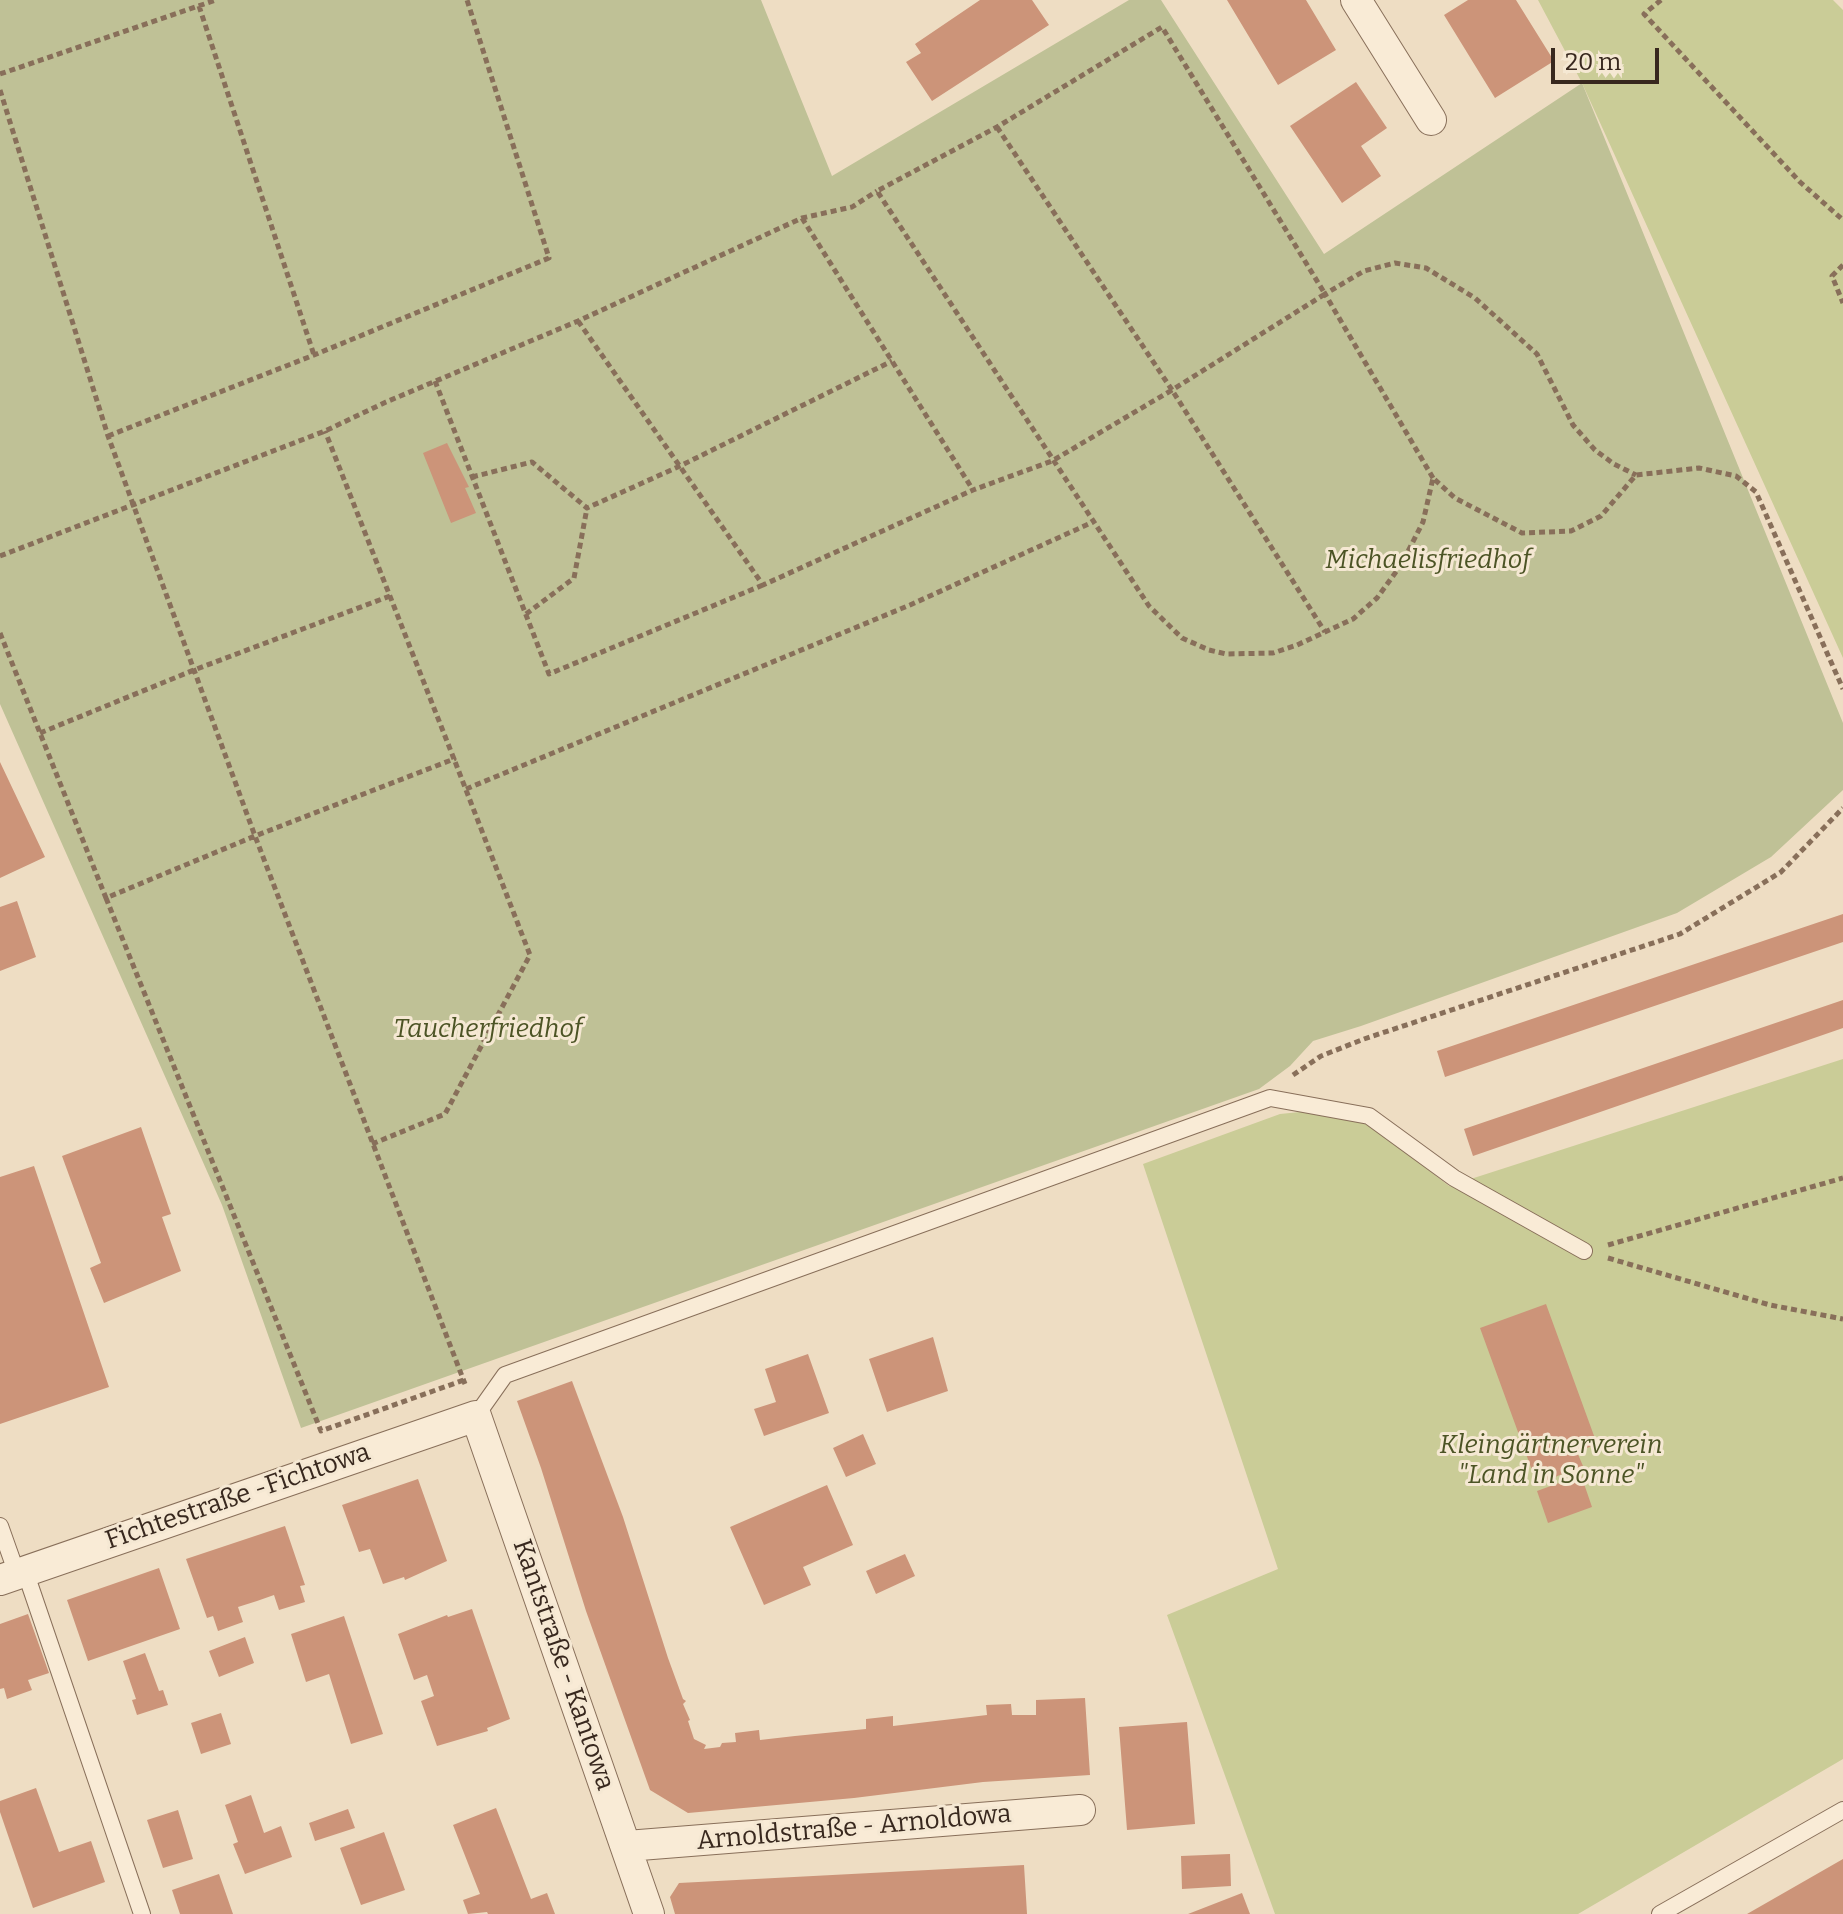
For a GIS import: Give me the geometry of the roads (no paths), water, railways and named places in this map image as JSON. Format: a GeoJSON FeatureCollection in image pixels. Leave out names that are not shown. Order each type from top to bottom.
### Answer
{"type":"FeatureCollection","features":[{"type":"Feature","properties":{"kind":"street"},"geometry":{"type":"LineString","coordinates":[[1356,0],[1431,120]]}},
{"type":"Feature","properties":{"kind":"street","name":"Fichtestraße -Fichtowa"},"geometry":{"type":"LineString","coordinates":[[14,1575],[476,1416]]}},
{"type":"Feature","properties":{"kind":"street","name":"Kantstraße - Kantowa"},"geometry":{"type":"LineString","coordinates":[[476,1416],[649,1914]]}},
{"type":"Feature","properties":{"kind":"street","name":"Arnoldstraße - Arnoldowa"},"geometry":{"type":"LineString","coordinates":[[627,1846],[1080,1810]]}},
{"type":"Feature","properties":{"kind":"lane"},"geometry":{"type":"LineString","coordinates":[[476,1416],[505,1375],[1270,1098],[1369,1116],[1454,1178],[1584,1251]]}},
{"type":"Feature","properties":{"kind":"lane"},"geometry":{"type":"LineString","coordinates":[[0,1526],[14,1575],[142,1914]]}},
{"type":"Feature","properties":{"kind":"lane"},"geometry":{"type":"LineString","coordinates":[[1660,1914],[1843,1810]]}},
{"type":"Feature","properties":{"kind":"park label","name":"Michaelisfriedhof"},"geometry":{"type":"Point","coordinates":[1428,561]}},
{"type":"Feature","properties":{"kind":"park label","name":"Taucherfriedhof"},"geometry":{"type":"Point","coordinates":[488,1030]}},
{"type":"Feature","properties":{"kind":"park label","name":"Kleingärtnerverein \"Land in Sonne\""},"geometry":{"type":"Point","coordinates":[1551,1461]}}]}
